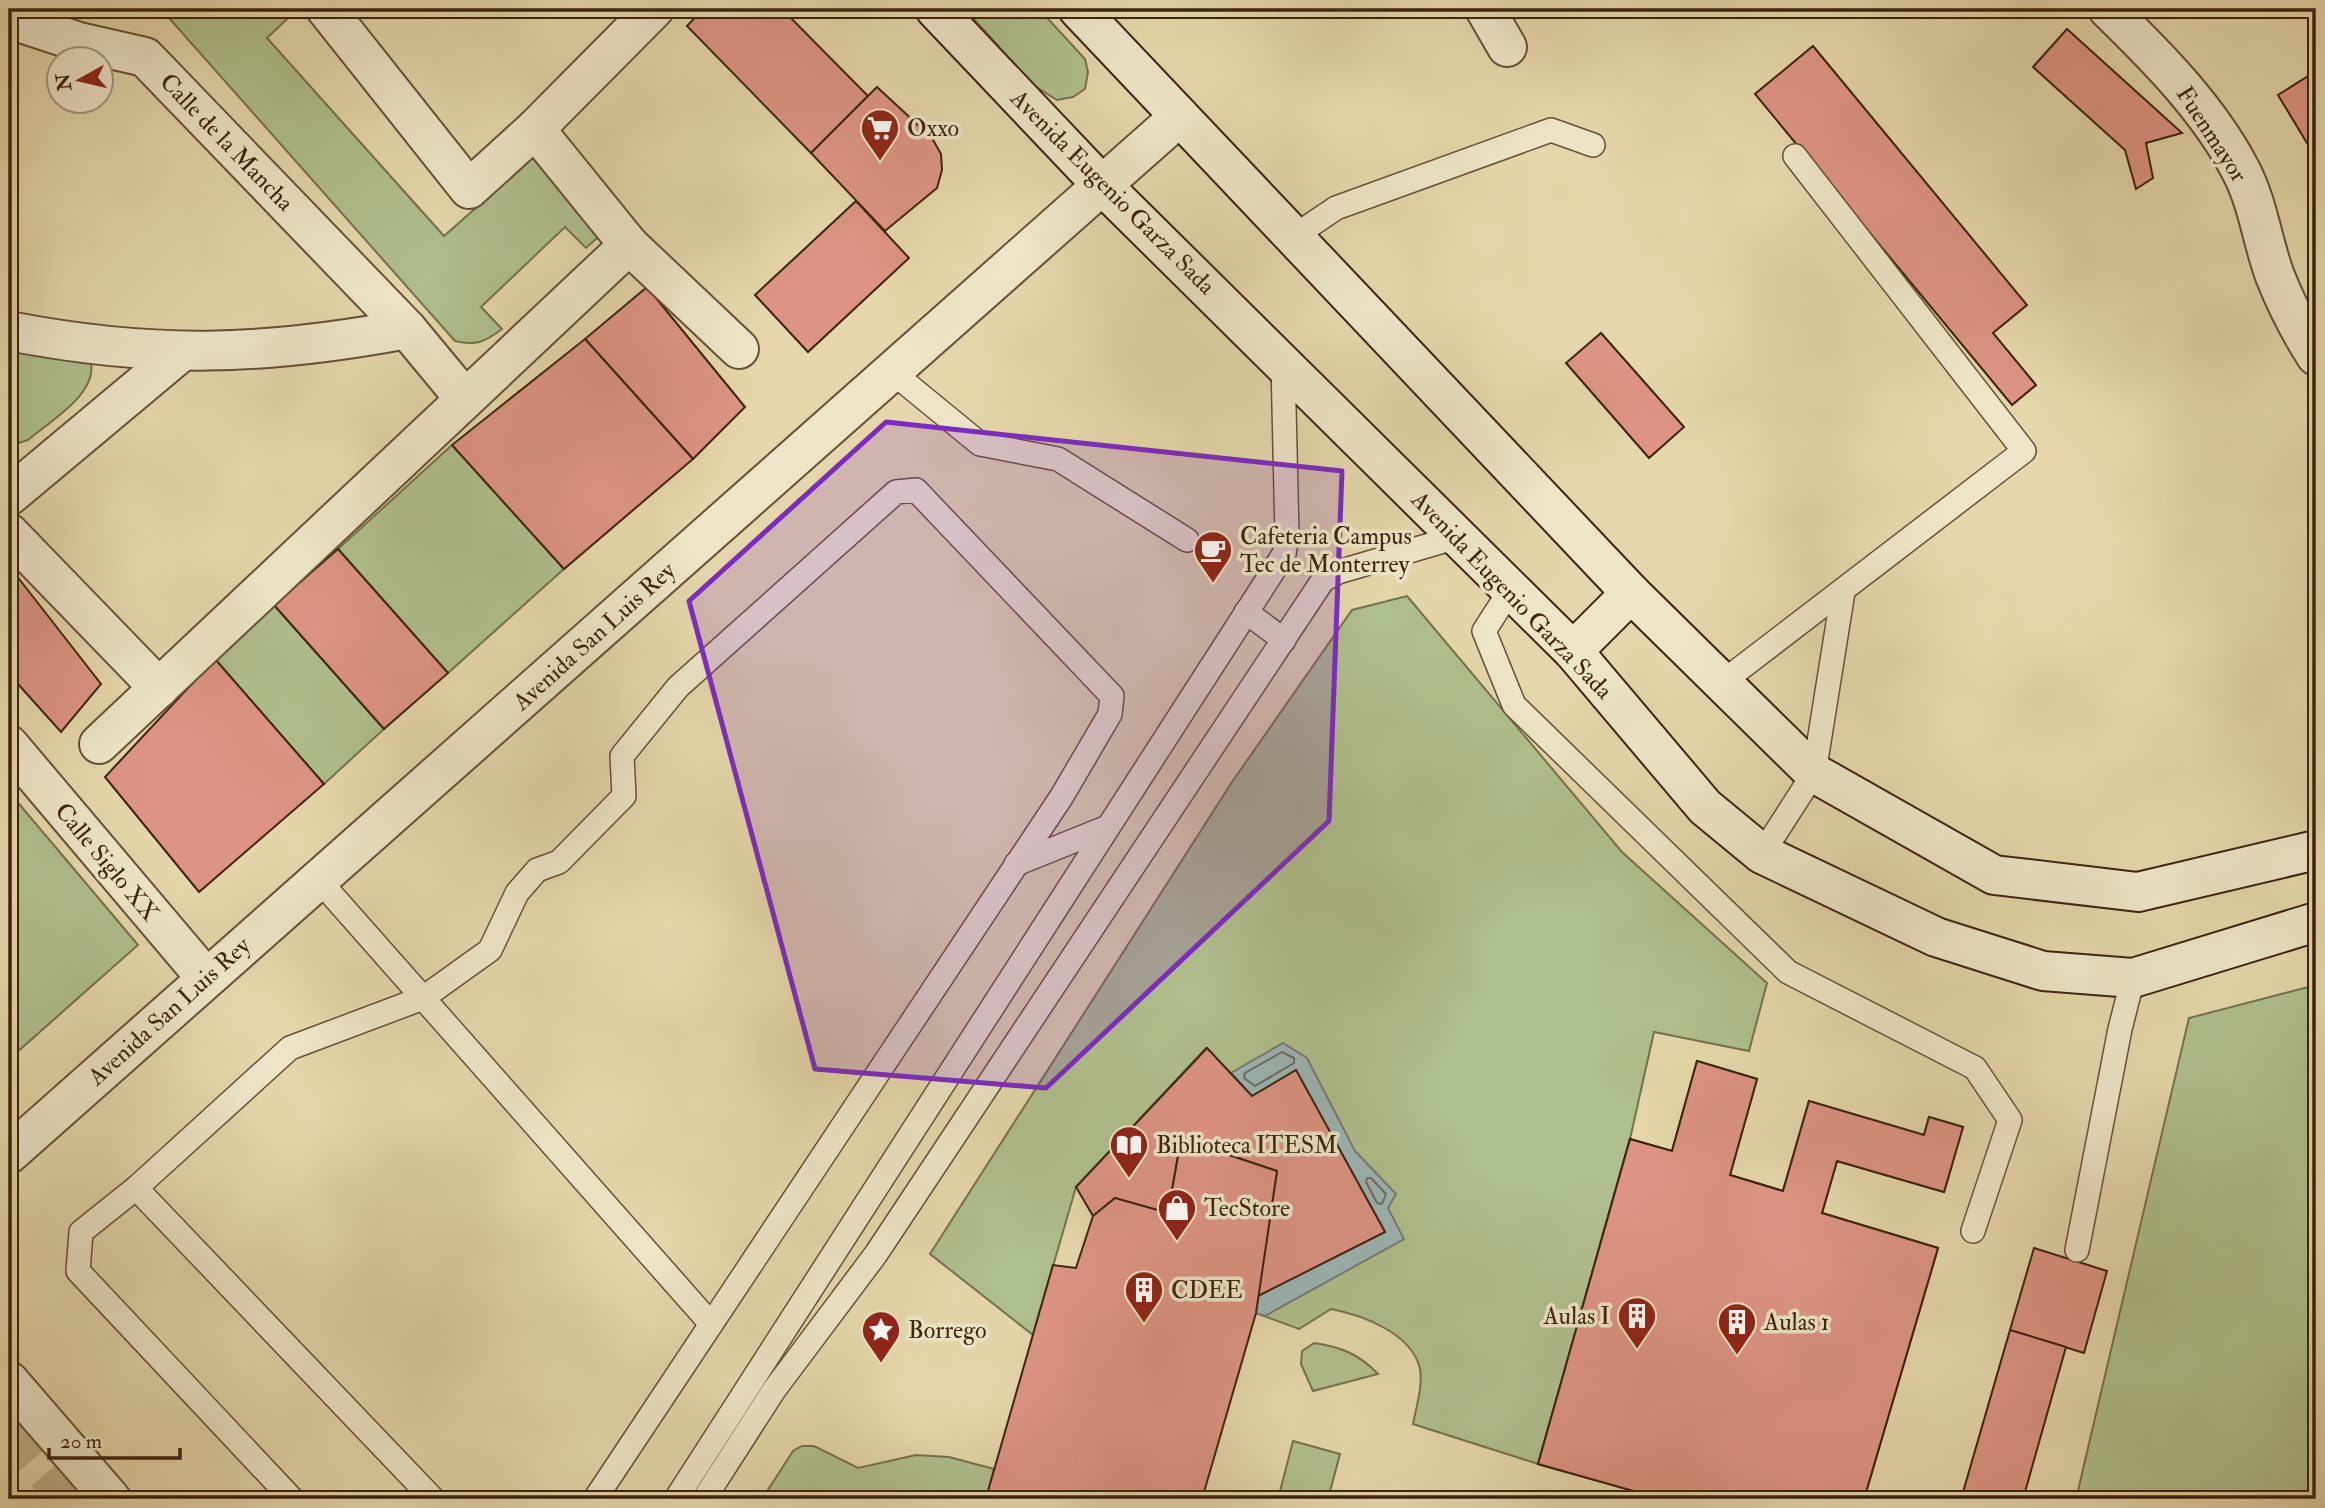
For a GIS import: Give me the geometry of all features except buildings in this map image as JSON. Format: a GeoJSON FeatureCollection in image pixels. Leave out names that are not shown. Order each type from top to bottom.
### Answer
{"type":"FeatureCollection","features":[{"type":"Feature","properties":{"kind":"street"},"geometry":{"type":"LineString","coordinates":[[326,9],[470,188],[535,129],[654,9]]}},
{"type":"Feature","properties":{"kind":"street","name":"Avenida Eugenio Garza Sada"},"geometry":{"type":"LineString","coordinates":[[935,9],[1101,184],[1573,650],[1705,807],[1762,854],[1936,937],[2043,971],[2133,978],[2316,922]]}},
{"type":"Feature","properties":{"kind":"street"},"geometry":{"type":"LineString","coordinates":[[1078,9],[1631,593],[1720,684],[1814,773],[1994,876],[2137,892],[2316,850]]}},
{"type":"Feature","properties":{"kind":"street"},"geometry":{"type":"LineString","coordinates":[[1485,9],[1507,47]]}},
{"type":"Feature","properties":{"kind":"street","name":"Fuenmayor"},"geometry":{"type":"LineString","coordinates":[[2108,9],[2161,61],[2205,116],[2241,170],[2275,275],[2298,329],[2316,356]]}},
{"type":"Feature","properties":{"kind":"street","name":"Calle de la Mancha"},"geometry":{"type":"LineString","coordinates":[[9,19],[79,42],[145,57],[407,329],[466,399]]}},
{"type":"Feature","properties":{"kind":"street","name":"Avenida San Luis Rey"},"geometry":{"type":"LineString","coordinates":[[9,1154],[1179,117]]}},
{"type":"Feature","properties":{"kind":"street"},"geometry":{"type":"LineString","coordinates":[[535,129],[629,245],[739,349]]}},
{"type":"Feature","properties":{"kind":"street"},"geometry":{"type":"LineString","coordinates":[[99,744],[629,245]]}},
{"type":"Feature","properties":{"kind":"street"},"geometry":{"type":"LineString","coordinates":[[9,331],[81,345],[180,353],[307,346],[407,329]]}},
{"type":"Feature","properties":{"kind":"street"},"geometry":{"type":"LineString","coordinates":[[9,496],[180,353]]}},
{"type":"Feature","properties":{"kind":"street"},"geometry":{"type":"LineString","coordinates":[[9,533],[159,688]]}},
{"type":"Feature","properties":{"kind":"street"},"geometry":{"type":"LineString","coordinates":[[1573,650],[1631,593]]}},
{"type":"Feature","properties":{"kind":"street","name":"Calle Siglo XX"},"geometry":{"type":"LineString","coordinates":[[9,745],[206,978]]}},
{"type":"Feature","properties":{"kind":"street"},"geometry":{"type":"LineString","coordinates":[[9,1381],[111,1499]]}},
{"type":"Feature","properties":{"kind":"lane"},"geometry":{"type":"LineString","coordinates":[[1293,237],[1336,208],[1551,130],[1593,145]]}},
{"type":"Feature","properties":{"kind":"lane"},"geometry":{"type":"LineString","coordinates":[[1720,684],[2024,451],[1795,156]]}},
{"type":"Feature","properties":{"kind":"lane"},"geometry":{"type":"LineString","coordinates":[[676,1499],[1284,554],[1287,536],[1283,363]]}},
{"type":"Feature","properties":{"kind":"lane"},"geometry":{"type":"LineString","coordinates":[[891,371],[979,444],[1058,459],[1187,540]]}},
{"type":"Feature","properties":{"kind":"lane"},"geometry":{"type":"LineString","coordinates":[[292,1499],[78,1271],[81,1232],[136,1188],[290,1048],[423,998],[490,950],[517,893],[537,870],[559,862],[624,796],[622,756],[678,687],[896,492],[916,490],[1112,696],[1110,714],[1062,796],[595,1499]]}},
{"type":"Feature","properties":{"kind":"lane"},"geometry":{"type":"LineString","coordinates":[[704,1499],[774,1390],[876,1254],[1322,580],[1338,572],[1457,537]]}},
{"type":"Feature","properties":{"kind":"lane"},"geometry":{"type":"LineString","coordinates":[[1511,589],[1484,631],[1514,705],[1788,972],[1975,1068],[2010,1120],[1973,1231]]}},
{"type":"Feature","properties":{"kind":"lane"},"geometry":{"type":"LineString","coordinates":[[1762,854],[1814,773],[1843,592]]}},
{"type":"Feature","properties":{"kind":"lane"},"geometry":{"type":"LineString","coordinates":[[1246,612],[1283,640]]}},
{"type":"Feature","properties":{"kind":"lane"},"geometry":{"type":"LineString","coordinates":[[1016,864],[1108,827]]}},
{"type":"Feature","properties":{"kind":"lane"},"geometry":{"type":"LineString","coordinates":[[318,878],[711,1324]]}},
{"type":"Feature","properties":{"kind":"lane"},"geometry":{"type":"LineString","coordinates":[[2077,1250],[2120,1029],[2133,978]]}},
{"type":"Feature","properties":{"kind":"lane"},"geometry":{"type":"LineString","coordinates":[[136,1188],[433,1499]]}},
{"type":"Feature","properties":{"kind":"highlighted area"},"geometry":{"type":"Polygon","coordinates":[[[886,422],[1342,471],[1329,821],[1046,1088],[815,1069],[689,601],[886,422]]]}},
{"type":"Feature","properties":{"kind":"green space"},"geometry":{"type":"Polygon","coordinates":[[[161,9],[279,9],[288,18],[267,38],[444,236],[537,154],[604,232],[586,248],[565,227],[481,307],[502,329],[480,342],[455,341],[161,9]]]}},
{"type":"Feature","properties":{"kind":"green space"},"geometry":{"type":"Polygon","coordinates":[[[965,9],[1039,9],[1085,59],[1088,72],[1085,89],[1073,97],[1057,100],[1033,85],[965,9]]]}},
{"type":"Feature","properties":{"kind":"green space"},"geometry":{"type":"Polygon","coordinates":[[[9,346],[91,363],[91,374],[80,396],[70,406],[28,440],[9,446],[9,346]]]}},
{"type":"Feature","properties":{"kind":"green space"},"geometry":{"type":"Polygon","coordinates":[[[452,445],[564,569],[448,673],[338,549],[452,445]]]}},
{"type":"Feature","properties":{"kind":"green space"},"geometry":{"type":"Polygon","coordinates":[[[1407,596],[1622,852],[1767,983],[1749,1051],[1654,1032],[1630,1139],[1538,1464],[1413,1424],[1421,1376],[1415,1356],[1396,1336],[1371,1321],[1331,1309],[1299,1329],[1256,1313],[1258,1296],[1385,1232],[1296,1070],[1252,1096],[1206,1048],[1076,1187],[1033,1335],[930,1254],[1232,782],[1352,610],[1407,596]]]}},
{"type":"Feature","properties":{"kind":"green space"},"geometry":{"type":"Polygon","coordinates":[[[274,605],[384,729],[324,784],[215,659],[274,605]]]}},
{"type":"Feature","properties":{"kind":"green space"},"geometry":{"type":"Polygon","coordinates":[[[9,792],[138,945],[15,1054],[9,1046],[9,792]]]}},
{"type":"Feature","properties":{"kind":"green space"},"geometry":{"type":"Polygon","coordinates":[[[2316,985],[2316,1499],[2076,1499],[2189,1018],[2316,985]]]}},
{"type":"Feature","properties":{"kind":"green space"},"geometry":{"type":"Polygon","coordinates":[[[1314,1343],[1349,1352],[1378,1374],[1313,1391],[1301,1364],[1302,1351],[1314,1343]]]}},
{"type":"Feature","properties":{"kind":"green space"},"geometry":{"type":"Polygon","coordinates":[[[1293,1441],[1340,1454],[1328,1499],[1278,1499],[1293,1441]]]}},
{"type":"Feature","properties":{"kind":"green space"},"geometry":{"type":"Polygon","coordinates":[[[802,1446],[814,1446],[858,1468],[916,1455],[949,1457],[994,1469],[988,1491],[973,1499],[762,1499],[793,1451],[802,1446]]]}},
{"type":"Feature","properties":{"kind":"water"},"geometry":{"type":"Polygon","coordinates":[[[1283,1043],[1307,1058],[1355,1151],[1396,1194],[1388,1208],[1404,1239],[1265,1316],[1256,1313],[1258,1296],[1385,1231],[1296,1071],[1252,1096],[1231,1073],[1283,1043]]]}},
{"type":"Feature","properties":{"kind":"tunnel"},"geometry":{"type":"LineString","coordinates":[[9,1430],[68,1499]]}},
{"type":"Feature","properties":{"kind":"place","name":"Oxxo"},"geometry":{"type":"Point","coordinates":[880,162]}},
{"type":"Feature","properties":{"kind":"place","name":"Cafeteria Campus Tec de Monterrey"},"geometry":{"type":"Point","coordinates":[1213,584]}},
{"type":"Feature","properties":{"kind":"place","name":"Biblioteca ITESM"},"geometry":{"type":"Point","coordinates":[1129,1179]}},
{"type":"Feature","properties":{"kind":"place","name":"TecStore"},"geometry":{"type":"Point","coordinates":[1177,1242]}},
{"type":"Feature","properties":{"kind":"place","name":"CDEE"},"geometry":{"type":"Point","coordinates":[1144,1324]}},
{"type":"Feature","properties":{"kind":"place","name":"Aulas I"},"geometry":{"type":"Point","coordinates":[1637,1350]}},
{"type":"Feature","properties":{"kind":"place","name":"Aulas 1"},"geometry":{"type":"Point","coordinates":[1737,1356]}},
{"type":"Feature","properties":{"kind":"place","name":"Borrego"},"geometry":{"type":"Point","coordinates":[881,1364]}}]}
